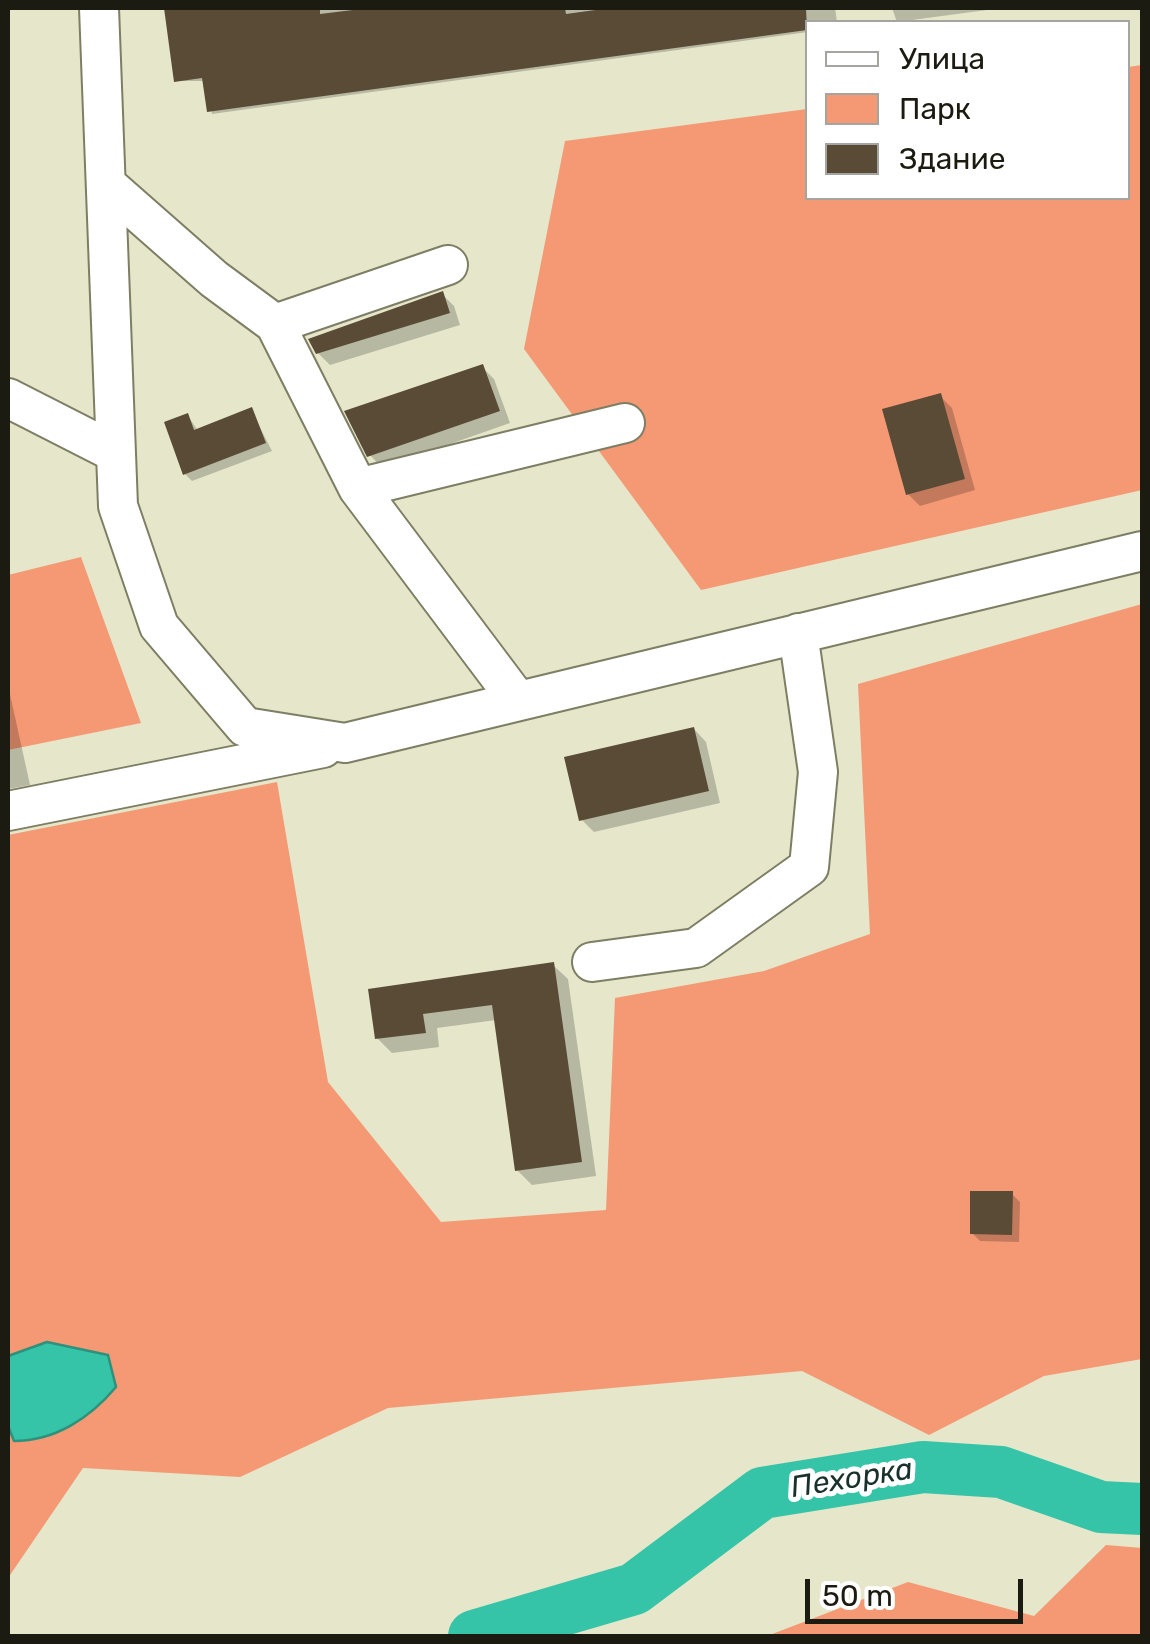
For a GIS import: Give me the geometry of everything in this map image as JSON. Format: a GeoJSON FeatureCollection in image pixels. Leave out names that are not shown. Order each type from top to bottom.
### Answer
{"type":"FeatureCollection","features":[{"type":"Feature","properties":{"kind":"street"},"geometry":{"type":"LineString","coordinates":[[99,8],[118,506],[159,626],[245,727],[345,743]]}},
{"type":"Feature","properties":{"kind":"street"},"geometry":{"type":"LineString","coordinates":[[106,184],[214,280],[274,324],[358,488],[518,701]]}},
{"type":"Feature","properties":{"kind":"street"},"geometry":{"type":"LineString","coordinates":[[274,324],[448,265]]}},
{"type":"Feature","properties":{"kind":"street"},"geometry":{"type":"LineString","coordinates":[[8,398],[116,453]]}},
{"type":"Feature","properties":{"kind":"street"},"geometry":{"type":"LineString","coordinates":[[358,488],[625,423]]}},
{"type":"Feature","properties":{"kind":"street"},"geometry":{"type":"LineString","coordinates":[[8,811],[345,743],[1142,551]]}},
{"type":"Feature","properties":{"kind":"street"},"geometry":{"type":"LineString","coordinates":[[592,962],[696,948],[809,867],[818,772],[798,633]]}},
{"type":"Feature","properties":{"kind":"green space"},"geometry":{"type":"Polygon","coordinates":[[[1142,65],[1142,490],[701,590],[524,349],[565,141],[805,109],[805,200],[1130,200],[1130,67],[1142,65]]]}},
{"type":"Feature","properties":{"kind":"green space"},"geometry":{"type":"Polygon","coordinates":[[[81,557],[141,723],[8,750],[8,575],[81,557]]]}},
{"type":"Feature","properties":{"kind":"green space"},"geometry":{"type":"Polygon","coordinates":[[[1142,604],[1142,1359],[1044,1376],[929,1435],[802,1371],[388,1408],[240,1477],[83,1468],[8,1578],[8,835],[277,782],[328,1082],[441,1222],[606,1210],[615,998],[764,971],[870,934],[858,684],[1142,604]]]}},
{"type":"Feature","properties":{"kind":"green space"},"geometry":{"type":"Polygon","coordinates":[[[1106,1545],[1142,1548],[1142,1636],[767,1636],[908,1582],[1034,1616],[1106,1545]]]}},
{"type":"Feature","properties":{"kind":"water"},"geometry":{"type":"Polygon","coordinates":[[[47,1342],[108,1355],[116,1387],[71,1426],[44,1437],[14,1441],[8,1426],[8,1356],[47,1342]]]}},
{"type":"Feature","properties":{"kind":"building"},"geometry":{"type":"Polygon","coordinates":[[[164,8],[320,8],[320,14],[369,8],[565,8],[566,14],[610,8],[806,8],[805,30],[207,112],[202,78],[174,82],[164,8]]]}},
{"type":"Feature","properties":{"kind":"building"},"geometry":{"type":"Polygon","coordinates":[[[443,291],[450,313],[316,354],[308,339],[443,291]]]}},
{"type":"Feature","properties":{"kind":"building"},"geometry":{"type":"Polygon","coordinates":[[[483,364],[500,411],[367,457],[344,411],[483,364]]]}},
{"type":"Feature","properties":{"kind":"building"},"geometry":{"type":"Polygon","coordinates":[[[941,393],[965,479],[906,495],[882,409],[941,393]]]}},
{"type":"Feature","properties":{"kind":"building"},"geometry":{"type":"Polygon","coordinates":[[[252,407],[266,443],[183,475],[164,422],[188,413],[194,430],[252,407]]]}},
{"type":"Feature","properties":{"kind":"building"},"geometry":{"type":"Polygon","coordinates":[[[694,727],[709,791],[579,821],[564,757],[694,727]]]}},
{"type":"Feature","properties":{"kind":"building"},"geometry":{"type":"Polygon","coordinates":[[[554,962],[582,1162],[515,1171],[492,1005],[423,1014],[426,1033],[375,1039],[368,989],[554,962]]]}},
{"type":"Feature","properties":{"kind":"building"},"geometry":{"type":"Polygon","coordinates":[[[970,1191],[1013,1191],[1012,1235],[970,1234],[970,1191]]]}},
{"type":"Feature","properties":{"kind":"waterway","name":"Пехорка"},"geometry":{"type":"LineString","coordinates":[[474,1636],[634,1589],[762,1493],[923,1467],[1001,1472],[1101,1507],[1142,1509]]}}]}
